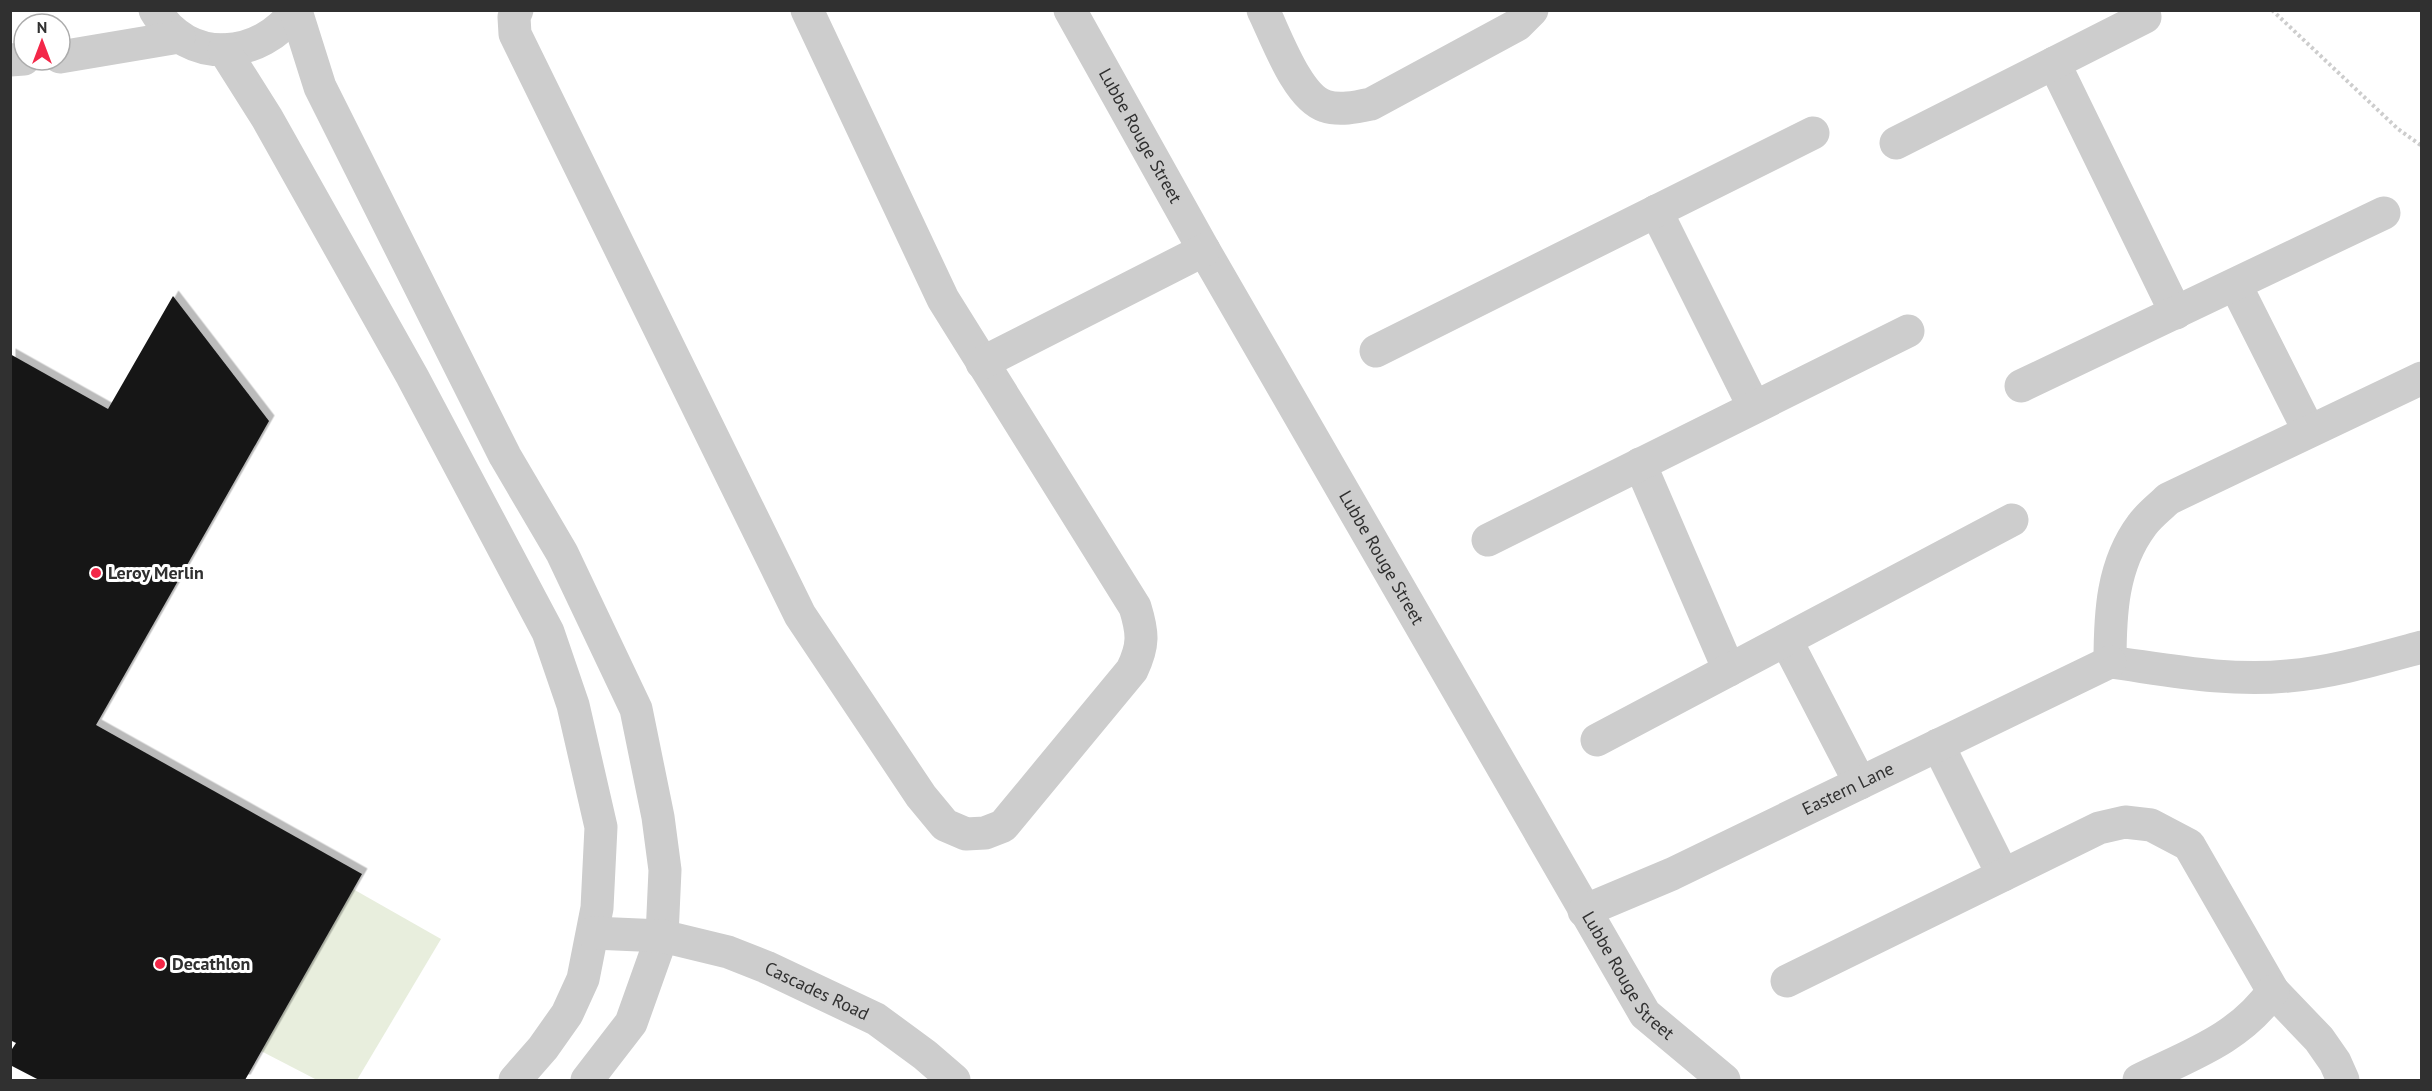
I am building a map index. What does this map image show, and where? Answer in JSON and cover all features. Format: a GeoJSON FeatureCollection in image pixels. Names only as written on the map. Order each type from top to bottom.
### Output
{"type":"FeatureCollection","features":[{"type":"Feature","properties":{"kind":"street"},"geometry":{"type":"LineString","coordinates":[[155,10],[161,21],[179,37],[201,47],[224,50],[248,48],[269,38],[288,23],[296,11]]}},
{"type":"Feature","properties":{"kind":"street"},"geometry":{"type":"LineString","coordinates":[[517,10],[514,17],[515,34],[801,615],[921,796],[945,825],[966,834],[985,833],[1003,826],[1132,670],[1141,650],[1141,628],[1135,607],[943,299],[807,10]]}},
{"type":"Feature","properties":{"kind":"street","name":"Lubbe Rouge Street"},"geometry":{"type":"LineString","coordinates":[[1070,10],[1204,250],[1645,1014],[1724,1080]]}},
{"type":"Feature","properties":{"kind":"street"},"geometry":{"type":"LineString","coordinates":[[1263,10],[1310,99],[1326,107],[1349,108],[1371,104],[1517,25],[1532,10]]}},
{"type":"Feature","properties":{"kind":"street"},"geometry":{"type":"LineString","coordinates":[[296,11],[320,87],[505,456],[562,553],[636,710],[658,817],[665,870],[662,936],[631,1023],[587,1080]]}},
{"type":"Feature","properties":{"kind":"street"},"geometry":{"type":"LineString","coordinates":[[1896,143],[2145,17]]}},
{"type":"Feature","properties":{"kind":"street"},"geometry":{"type":"LineString","coordinates":[[72,55],[179,37]]}},
{"type":"Feature","properties":{"kind":"street"},"geometry":{"type":"LineString","coordinates":[[224,50],[267,118],[412,376],[548,632],[573,705],[601,827],[597,908],[583,979],[567,1014],[543,1048],[515,1080]]}},
{"type":"Feature","properties":{"kind":"street"},"geometry":{"type":"LineString","coordinates":[[2054,63],[2176,313]]}},
{"type":"Feature","properties":{"kind":"street"},"geometry":{"type":"LineString","coordinates":[[1376,351],[1813,133]]}},
{"type":"Feature","properties":{"kind":"street"},"geometry":{"type":"LineString","coordinates":[[1656,211],[1754,407]]}},
{"type":"Feature","properties":{"kind":"street"},"geometry":{"type":"LineString","coordinates":[[2021,386],[2236,286],[2384,213]]}},
{"type":"Feature","properties":{"kind":"street"},"geometry":{"type":"LineString","coordinates":[[982,363],[1204,250]]}},
{"type":"Feature","properties":{"kind":"street"},"geometry":{"type":"LineString","coordinates":[[2236,286],[2310,431]]}},
{"type":"Feature","properties":{"kind":"street"},"geometry":{"type":"LineString","coordinates":[[1488,540],[1908,331]]}},
{"type":"Feature","properties":{"kind":"street"},"geometry":{"type":"LineString","coordinates":[[2421,378],[2169,499],[2142,524],[2122,559],[2110,610],[2110,662],[2219,676],[2287,676],[2353,666],[2421,647]]}},
{"type":"Feature","properties":{"kind":"street"},"geometry":{"type":"LineString","coordinates":[[1640,464],[1729,670]]}},
{"type":"Feature","properties":{"kind":"street"},"geometry":{"type":"LineString","coordinates":[[1597,740],[2012,520]]}},
{"type":"Feature","properties":{"kind":"street"},"geometry":{"type":"LineString","coordinates":[[1786,640],[1860,783]]}},
{"type":"Feature","properties":{"kind":"street","name":"Eastern Lane"},"geometry":{"type":"LineString","coordinates":[[1584,911],[1672,874],[2110,662]]}},
{"type":"Feature","properties":{"kind":"street"},"geometry":{"type":"LineString","coordinates":[[1938,745],[2003,875]]}},
{"type":"Feature","properties":{"kind":"street"},"geometry":{"type":"LineString","coordinates":[[1787,981],[2099,828],[2125,822],[2151,825],[2189,845],[2273,992],[2319,1039],[2335,1062],[2343,1080]]}},
{"type":"Feature","properties":{"kind":"street","name":"Cascades Road"},"geometry":{"type":"LineString","coordinates":[[593,933],[662,936],[728,952],[766,967],[876,1019],[925,1055],[954,1080]]}},
{"type":"Feature","properties":{"kind":"street"},"geometry":{"type":"LineString","coordinates":[[2139,1080],[2228,1037],[2253,1016],[2273,992]]}},
{"type":"Feature","properties":{"kind":"path"},"geometry":{"type":"LineString","coordinates":[[2272,10],[2398,129],[2421,146]]}},
{"type":"Feature","properties":{"kind":"green space"},"geometry":{"type":"Polygon","coordinates":[[[353,889],[441,939],[357,1080],[317,1080],[261,1051],[353,889]]]}},
{"type":"Feature","properties":{"kind":"building"},"geometry":{"type":"Polygon","coordinates":[[[173,296],[269,421],[96,725],[362,874],[245,1080],[39,1080],[10,1065],[10,1052],[16,1043],[10,1040],[10,354],[108,409],[173,296]]]}},
{"type":"Feature","properties":{"kind":"place","name":"Leroy Merlin"},"geometry":{"type":"Point","coordinates":[96,573]}},
{"type":"Feature","properties":{"kind":"place","name":"Decathlon"},"geometry":{"type":"Point","coordinates":[160,964]}}]}
